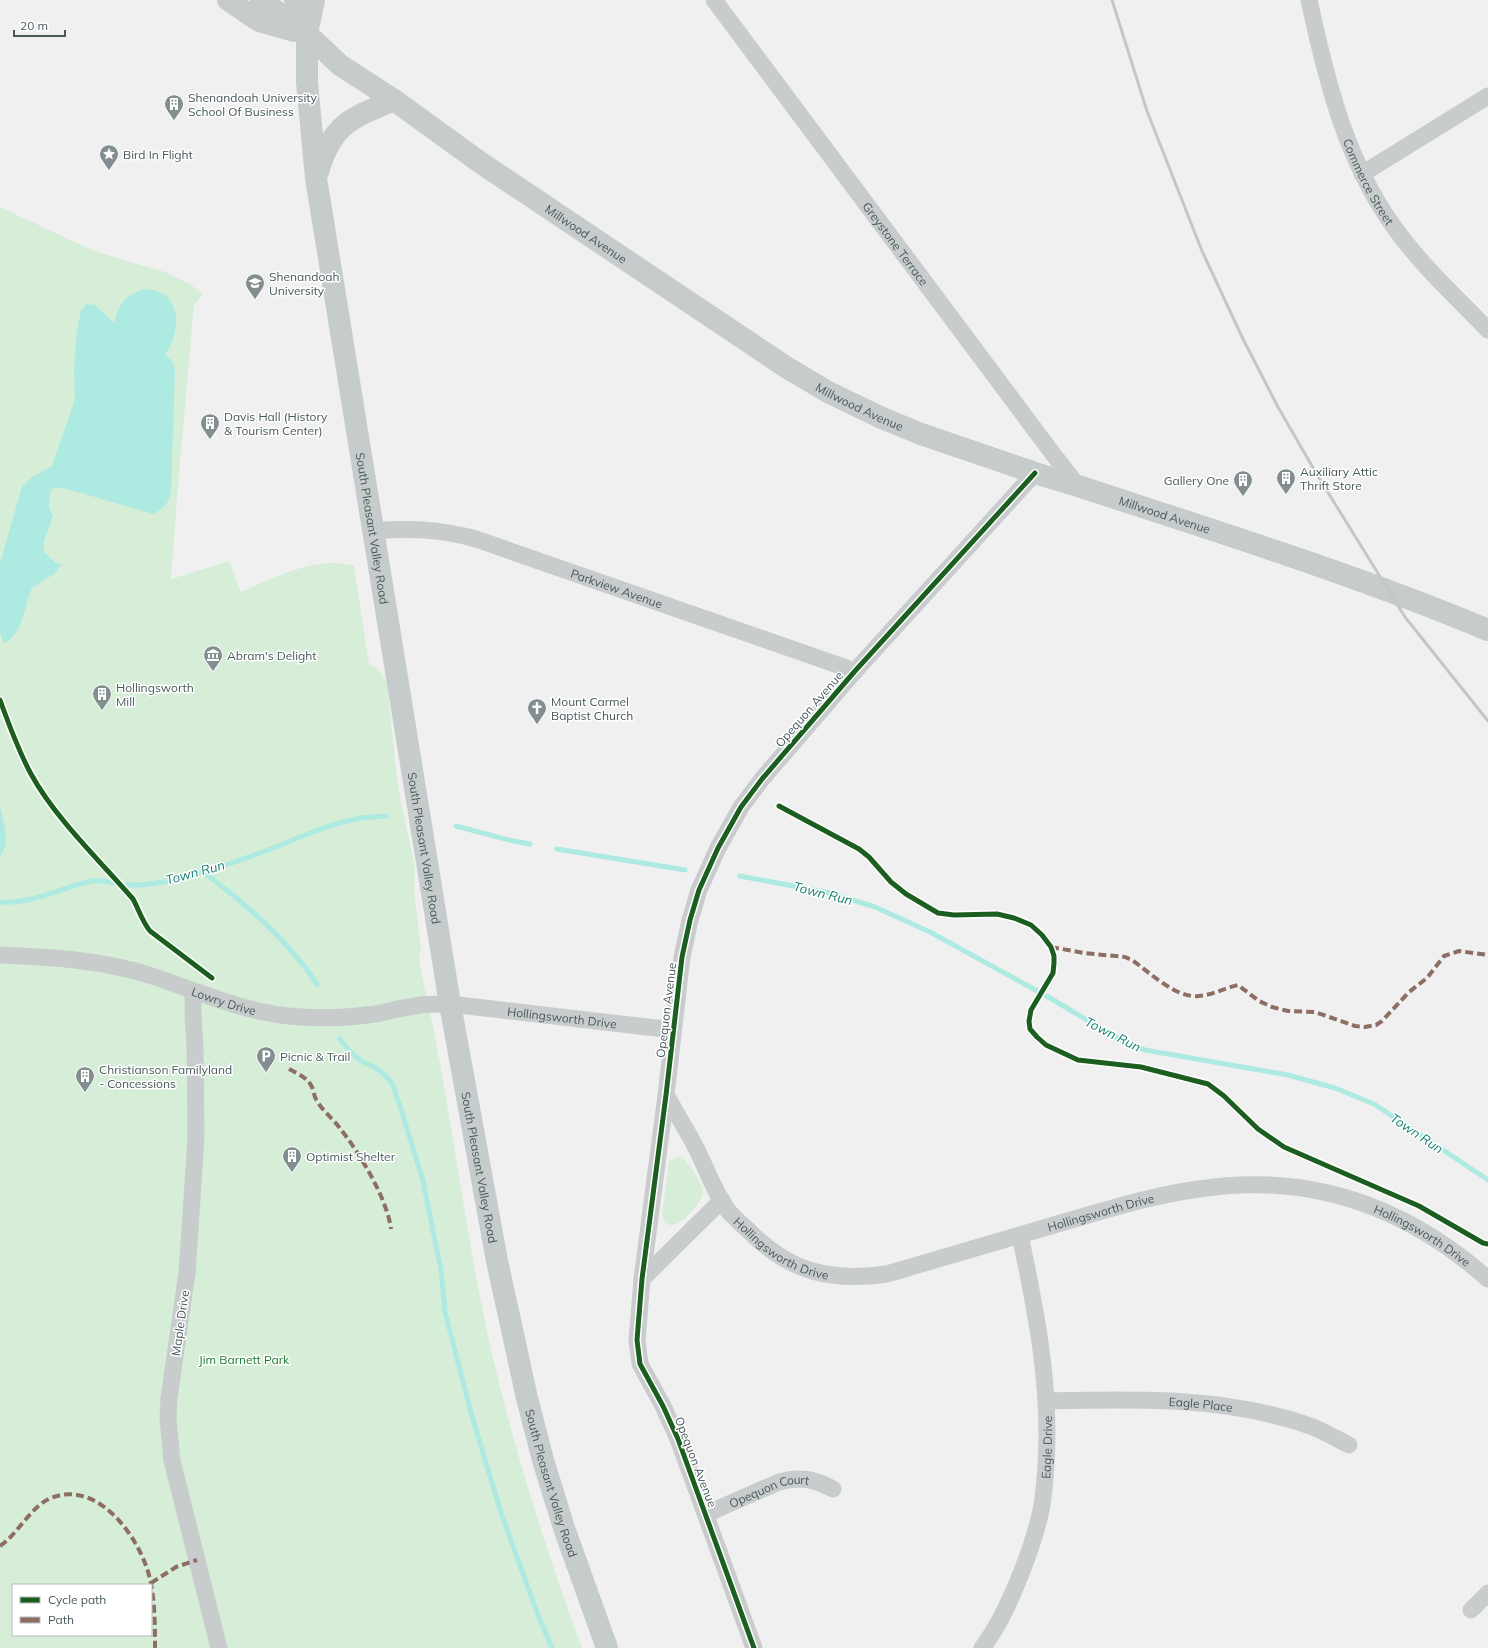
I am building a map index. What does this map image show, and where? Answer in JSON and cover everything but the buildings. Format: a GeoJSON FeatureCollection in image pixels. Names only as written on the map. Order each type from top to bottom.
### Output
{"type":"FeatureCollection","features":[{"type":"Feature","properties":{"kind":"main road","name":"Millwood Avenue"},"geometry":{"type":"LineString","coordinates":[[228,0],[259,21],[307,34]]}},
{"type":"Feature","properties":{"kind":"main road","name":"Millwood Avenue"},"geometry":{"type":"LineString","coordinates":[[261,0],[307,34],[340,65],[394,100],[481,163],[786,367],[828,392],[882,418],[921,434],[1035,474],[1078,486],[1347,575],[1428,604],[1488,630]]}},
{"type":"Feature","properties":{"kind":"main road","name":"South Pleasant Valley Road"},"geometry":{"type":"LineString","coordinates":[[295,0],[307,34]]}},
{"type":"Feature","properties":{"kind":"main road","name":"South Pleasant Valley Road"},"geometry":{"type":"LineString","coordinates":[[314,0],[307,34],[307,91],[316,178],[450,1004],[483,1191],[527,1398],[543,1460],[564,1528],[607,1648]]}},
{"type":"Feature","properties":{"kind":"main road"},"geometry":{"type":"LineString","coordinates":[[316,178],[323,154],[336,133],[349,121],[394,100]]}},
{"type":"Feature","properties":{"kind":"street","name":"Greystone Terrace"},"geometry":{"type":"LineString","coordinates":[[714,0],[1078,486]]}},
{"type":"Feature","properties":{"kind":"street","name":"Commerce Street"},"geometry":{"type":"LineString","coordinates":[[1309,0],[1314,27],[1340,120],[1362,174],[1377,200],[1418,257],[1488,330]]}},
{"type":"Feature","properties":{"kind":"street"},"geometry":{"type":"LineString","coordinates":[[1362,174],[1488,96]]}},
{"type":"Feature","properties":{"kind":"street","name":"Opequon Avenue"},"geometry":{"type":"LineString","coordinates":[[754,1648],[678,1439],[663,1406],[640,1364],[636,1340],[642,1279],[682,957],[690,920],[700,890],[718,848],[741,807],[762,778],[855,671],[1035,474]]}},
{"type":"Feature","properties":{"kind":"street","name":"Parkview Avenue"},"geometry":{"type":"LineString","coordinates":[[374,531],[426,529],[454,533],[476,539],[855,671]]}},
{"type":"Feature","properties":{"kind":"street","name":"Lowry Drive"},"geometry":{"type":"LineString","coordinates":[[0,955],[48,957],[96,962],[152,976],[224,1002],[268,1013],[320,1018],[374,1014],[420,1005],[450,1004]]}},
{"type":"Feature","properties":{"kind":"street","name":"Maple Drive"},"geometry":{"type":"LineString","coordinates":[[193,992],[196,1137],[192,1214],[187,1273],[169,1398],[168,1419],[172,1461],[219,1648]]}},
{"type":"Feature","properties":{"kind":"street","name":"Hollingsworth Drive"},"geometry":{"type":"LineString","coordinates":[[450,1004],[673,1030]]}},
{"type":"Feature","properties":{"kind":"street","name":"Hollingsworth Drive"},"geometry":{"type":"LineString","coordinates":[[666,1095],[696,1146],[722,1200],[730,1213],[760,1242],[781,1258],[804,1269],[821,1274],[867,1277],[887,1274],[1145,1199],[1199,1188],[1237,1185],[1292,1186],[1336,1194],[1367,1204],[1398,1218],[1435,1238],[1467,1261],[1488,1279]]}},
{"type":"Feature","properties":{"kind":"street"},"geometry":{"type":"LineString","coordinates":[[642,1279],[722,1200]]}},
{"type":"Feature","properties":{"kind":"street","name":"Eagle Drive"},"geometry":{"type":"LineString","coordinates":[[982,1648],[998,1624],[1013,1595],[1028,1555],[1040,1514],[1044,1487],[1048,1440],[1044,1368],[1035,1307],[1020,1235]]}},
{"type":"Feature","properties":{"kind":"street","name":"Eagle Place"},"geometry":{"type":"LineString","coordinates":[[1047,1401],[1115,1400],[1194,1402],[1233,1406],[1274,1415],[1314,1428],[1349,1445]]}},
{"type":"Feature","properties":{"kind":"street","name":"Opequon Court"},"geometry":{"type":"LineString","coordinates":[[706,1514],[791,1478],[818,1481],[833,1489]]}},
{"type":"Feature","properties":{"kind":"street"},"geometry":{"type":"LineString","coordinates":[[1471,1610],[1488,1593]]}},
{"type":"Feature","properties":{"kind":"green space","name":"Jim Barnett Park"},"geometry":{"type":"Polygon","coordinates":[[[0,207],[92,250],[165,272],[190,284],[203,295],[194,305],[171,579],[229,561],[241,592],[282,575],[311,566],[325,563],[340,563],[354,566],[369,664],[376,667],[387,682],[398,787],[415,867],[414,890],[421,948],[419,958],[442,1072],[484,1317],[502,1395],[522,1468],[582,1648],[0,1648],[0,207]]]}},
{"type":"Feature","properties":{"kind":"green space"},"geometry":{"type":"Polygon","coordinates":[[[681,1156],[694,1172],[703,1192],[700,1200],[692,1211],[678,1224],[672,1225],[665,1223],[662,1216],[669,1161],[681,1156]]]}},
{"type":"Feature","properties":{"kind":"water"},"geometry":{"type":"Polygon","coordinates":[[[143,289],[156,291],[166,296],[172,303],[175,313],[176,323],[174,334],[171,345],[165,355],[172,361],[175,369],[171,491],[169,499],[163,507],[154,514],[67,489],[53,487],[49,502],[53,516],[44,541],[44,552],[56,563],[62,564],[54,574],[32,588],[20,626],[11,638],[4,644],[0,633],[0,564],[22,487],[31,478],[52,466],[75,399],[74,370],[77,330],[81,310],[87,304],[95,305],[114,323],[121,305],[126,298],[143,289]]]}},
{"type":"Feature","properties":{"kind":"water"},"geometry":{"type":"Polygon","coordinates":[[[0,807],[5,827],[6,839],[0,857],[0,807]]]}},
{"type":"Feature","properties":{"kind":"waterway","name":"Town Run"},"geometry":{"type":"LineString","coordinates":[[0,902],[24,901],[91,881],[132,885],[169,881],[226,865],[346,821],[359,818],[386,816]]}},
{"type":"Feature","properties":{"kind":"waterway","name":"Town Run"},"geometry":{"type":"LineString","coordinates":[[456,826],[530,844]]}},
{"type":"Feature","properties":{"kind":"waterway","name":"Town Run"},"geometry":{"type":"LineString","coordinates":[[557,849],[685,870]]}},
{"type":"Feature","properties":{"kind":"waterway"},"geometry":{"type":"LineString","coordinates":[[203,872],[265,923],[293,952],[317,984]]}},
{"type":"Feature","properties":{"kind":"waterway","name":"Town Run"},"geometry":{"type":"LineString","coordinates":[[740,876],[830,893],[875,907],[930,932],[1050,998],[1126,1043],[1145,1050],[1288,1075],[1335,1088],[1374,1104],[1488,1180]]}},
{"type":"Feature","properties":{"kind":"waterway"},"geometry":{"type":"LineString","coordinates":[[340,1039],[350,1052],[363,1062],[384,1074],[392,1083],[423,1181],[441,1270],[445,1312],[471,1413],[501,1513],[538,1615],[552,1648]]}},
{"type":"Feature","properties":{"kind":"railway"},"geometry":{"type":"LineString","coordinates":[[1112,0],[1147,111],[1202,251],[1243,339],[1278,407],[1316,473],[1405,617],[1488,721]]}},
{"type":"Feature","properties":{"kind":"marked path"},"geometry":{"type":"LineString","coordinates":[[1051,947],[1084,953],[1125,957],[1132,960],[1164,984],[1191,996],[1209,994],[1238,985],[1259,1001],[1272,1007],[1288,1011],[1315,1012],[1355,1026],[1365,1027],[1376,1025],[1382,1021],[1409,992],[1427,978],[1444,956],[1459,951],[1488,955]]}},
{"type":"Feature","properties":{"kind":"marked path"},"geometry":{"type":"LineString","coordinates":[[289,1069],[308,1081],[319,1105],[339,1127],[355,1149],[378,1190],[384,1204],[391,1229]]}},
{"type":"Feature","properties":{"kind":"marked path"},"geometry":{"type":"LineString","coordinates":[[0,1546],[13,1535],[37,1507],[51,1498],[69,1494],[86,1497],[102,1506],[117,1518],[129,1533],[147,1568],[151,1584]]}},
{"type":"Feature","properties":{"kind":"marked path"},"geometry":{"type":"LineString","coordinates":[[151,1583],[176,1567],[197,1560]]}},
{"type":"Feature","properties":{"kind":"marked path"},"geometry":{"type":"LineString","coordinates":[[152,1592],[155,1624],[155,1648]]}},
{"type":"Feature","properties":{"kind":"cycle path"},"geometry":{"type":"LineString","coordinates":[[754,1648],[678,1439],[663,1406],[640,1364],[637,1340],[642,1279],[682,957],[690,920],[699,890],[718,848],[741,807],[762,779],[855,671],[1035,473]]}},
{"type":"Feature","properties":{"kind":"cycle path"},"geometry":{"type":"LineString","coordinates":[[0,700],[26,765],[52,807],[133,899],[150,931],[212,978]]}},
{"type":"Feature","properties":{"kind":"cycle path"},"geometry":{"type":"LineString","coordinates":[[779,806],[859,849],[869,857],[891,882],[906,894],[938,913],[954,915],[997,914],[1014,918],[1031,925],[1042,935],[1051,947],[1054,956],[1053,973],[1031,1010],[1029,1021],[1030,1029],[1046,1045],[1078,1060],[1141,1067],[1208,1084],[1224,1096],[1258,1129],[1284,1147],[1419,1206],[1483,1243],[1488,1244]]}},
{"type":"Feature","properties":{"kind":"place","name":"Shenandoah University School Of Business"},"geometry":{"type":"Point","coordinates":[174,121]}},
{"type":"Feature","properties":{"kind":"place","name":"Bird In Flight"},"geometry":{"type":"Point","coordinates":[109,171]}},
{"type":"Feature","properties":{"kind":"place","name":"Shenandoah University"},"geometry":{"type":"Point","coordinates":[255,300]}},
{"type":"Feature","properties":{"kind":"place","name":"Davis Hall (History & Tourism Center)"},"geometry":{"type":"Point","coordinates":[210,440]}},
{"type":"Feature","properties":{"kind":"place","name":"Auxiliary Attic Thrift Store"},"geometry":{"type":"Point","coordinates":[1286,495]}},
{"type":"Feature","properties":{"kind":"place","name":"Gallery One"},"geometry":{"type":"Point","coordinates":[1243,497]}},
{"type":"Feature","properties":{"kind":"place","name":"Abram's Delight"},"geometry":{"type":"Point","coordinates":[213,672]}},
{"type":"Feature","properties":{"kind":"place","name":"Hollingsworth Mill"},"geometry":{"type":"Point","coordinates":[102,711]}},
{"type":"Feature","properties":{"kind":"place","name":"Mount Carmel Baptist Church"},"geometry":{"type":"Point","coordinates":[537,725]}},
{"type":"Feature","properties":{"kind":"place","name":"Picnic & Trail"},"geometry":{"type":"Point","coordinates":[266,1073]}},
{"type":"Feature","properties":{"kind":"place","name":"Christianson Familyland - Concessions"},"geometry":{"type":"Point","coordinates":[85,1093]}},
{"type":"Feature","properties":{"kind":"place","name":"Optimist Shelter"},"geometry":{"type":"Point","coordinates":[292,1173]}}]}
